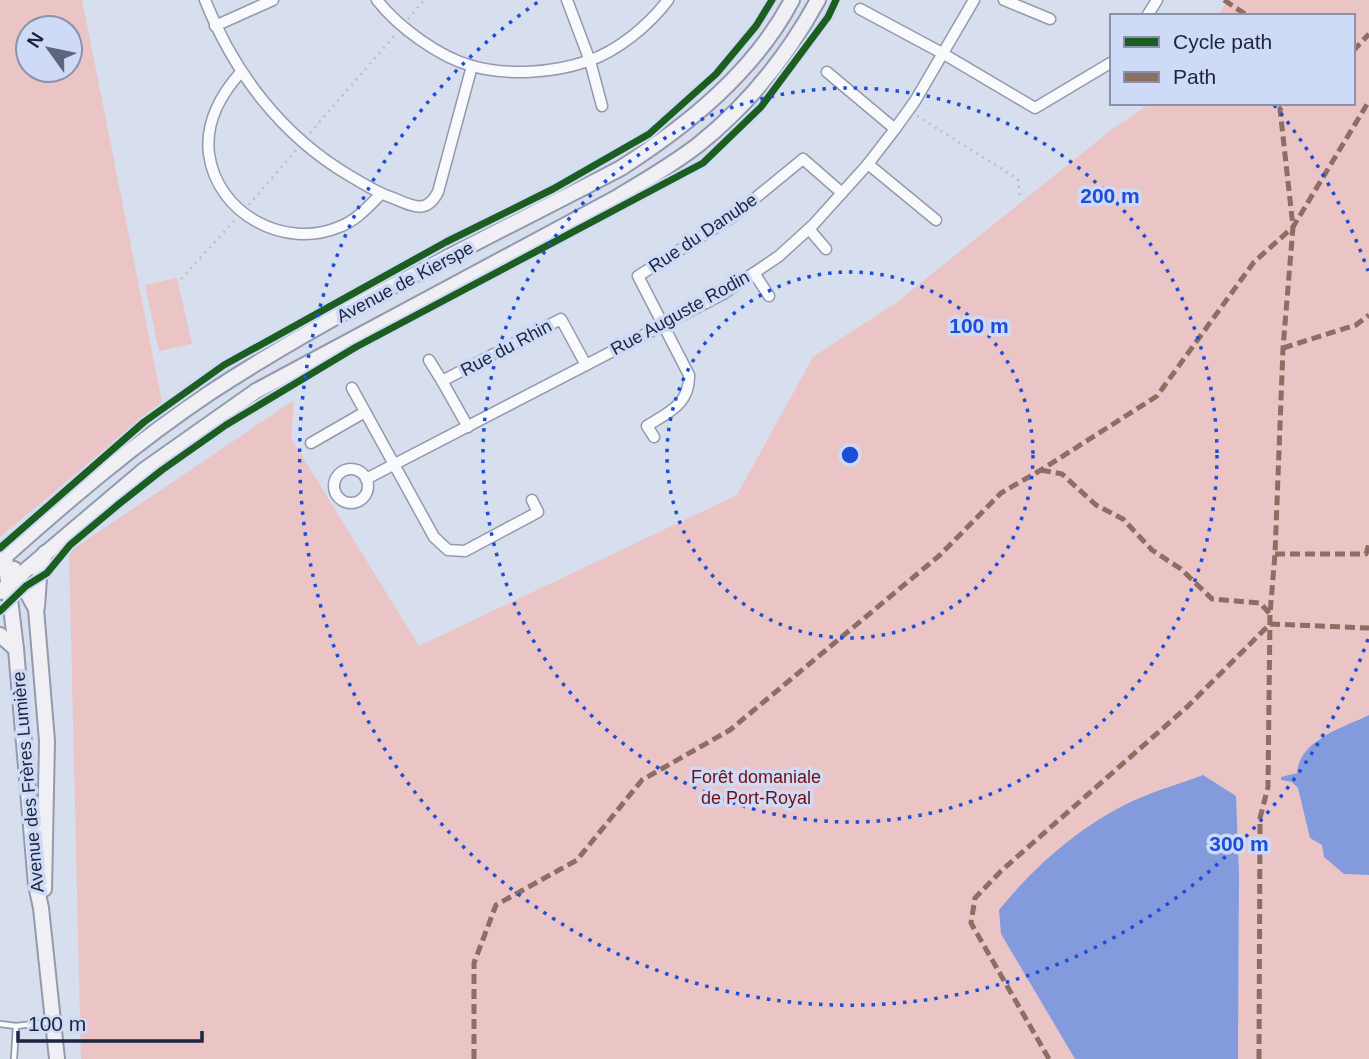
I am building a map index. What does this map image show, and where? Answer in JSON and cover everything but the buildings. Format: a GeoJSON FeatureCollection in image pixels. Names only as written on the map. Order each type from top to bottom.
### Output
{"type":"FeatureCollection","features":[{"type":"Feature","properties":{"kind":"main road","name":"Avenue de Kierspe"},"geometry":{"type":"LineString","coordinates":[[3,559],[86,485],[211,393],[289,345],[621,168],[659,144],[697,115],[733,80],[764,42],[792,0]]}},
{"type":"Feature","properties":{"kind":"main road","name":"Avenue de Kierspe"},"geometry":{"type":"LineString","coordinates":[[9,584],[144,470],[256,391],[616,198],[666,168],[700,143],[739,107],[780,61],[818,0]]}},
{"type":"Feature","properties":{"kind":"main road"},"geometry":{"type":"LineString","coordinates":[[36,609],[45,553]]}},
{"type":"Feature","properties":{"kind":"main road","name":"Avenue des Frères Lumière"},"geometry":{"type":"LineString","coordinates":[[3,559],[9,584],[36,885],[41,908],[57,1059]]}},
{"type":"Feature","properties":{"kind":"main road","name":"Avenue des Frères Lumière"},"geometry":{"type":"LineString","coordinates":[[9,584],[36,609],[47,741],[44,884],[41,908]]}},
{"type":"Feature","properties":{"kind":"main road"},"geometry":{"type":"LineString","coordinates":[[0,635],[16,649]]}},
{"type":"Feature","properties":{"kind":"street"},"geometry":{"type":"LineString","coordinates":[[205,0],[215,26],[241,72],[271,111],[302,143],[329,164],[381,194],[417,207],[433,202],[438,192],[472,66]]}},
{"type":"Feature","properties":{"kind":"street"},"geometry":{"type":"LineString","coordinates":[[215,26],[273,0]]}},
{"type":"Feature","properties":{"kind":"street"},"geometry":{"type":"LineString","coordinates":[[377,0],[402,27],[434,48],[472,66],[510,71],[549,70],[590,61],[625,41],[668,0]]}},
{"type":"Feature","properties":{"kind":"street"},"geometry":{"type":"LineString","coordinates":[[567,0],[590,61],[602,106]]}},
{"type":"Feature","properties":{"kind":"street","name":"Rue Auguste Rodin"},"geometry":{"type":"LineString","coordinates":[[366,479],[723,294],[779,256],[809,229],[842,193],[895,129],[974,0]]}},
{"type":"Feature","properties":{"kind":"street"},"geometry":{"type":"LineString","coordinates":[[1004,0],[1050,19]]}},
{"type":"Feature","properties":{"kind":"street"},"geometry":{"type":"LineString","coordinates":[[860,9],[1035,108],[1110,63]]}},
{"type":"Feature","properties":{"kind":"street"},"geometry":{"type":"LineString","coordinates":[[241,72],[227,87],[216,109],[210,128],[209,154],[215,175],[226,195],[242,213],[264,226],[290,234],[316,234],[340,227],[361,214],[381,194]]}},
{"type":"Feature","properties":{"kind":"street"},"geometry":{"type":"LineString","coordinates":[[827,72],[895,129]]}},
{"type":"Feature","properties":{"kind":"street","name":"Rue du Danube"},"geometry":{"type":"LineString","coordinates":[[664,324],[638,276],[731,218],[803,159],[842,193]]}},
{"type":"Feature","properties":{"kind":"street"},"geometry":{"type":"LineString","coordinates":[[868,164],[936,220]]}},
{"type":"Feature","properties":{"kind":"street"},"geometry":{"type":"LineString","coordinates":[[809,229],[826,250]]}},
{"type":"Feature","properties":{"kind":"street"},"geometry":{"type":"LineString","coordinates":[[754,273],[769,296]]}},
{"type":"Feature","properties":{"kind":"street","name":"Rue du Rhin"},"geometry":{"type":"LineString","coordinates":[[442,381],[561,319],[586,365]]}},
{"type":"Feature","properties":{"kind":"street"},"geometry":{"type":"LineString","coordinates":[[654,437],[647,426],[681,404],[690,387],[689,375],[664,324]]}},
{"type":"Feature","properties":{"kind":"street","name":"Rue du Rhin"},"geometry":{"type":"LineString","coordinates":[[429,360],[468,427]]}},
{"type":"Feature","properties":{"kind":"street"},"geometry":{"type":"LineString","coordinates":[[352,388],[434,537],[448,550],[465,551],[538,512],[532,500]]}},
{"type":"Feature","properties":{"kind":"street"},"geometry":{"type":"LineString","coordinates":[[311,443],[365,412]]}},
{"type":"Feature","properties":{"kind":"lane"},"geometry":{"type":"LineString","coordinates":[[0,1024],[16,1026],[53,1022]]}},
{"type":"Feature","properties":{"kind":"lane"},"geometry":{"type":"LineString","coordinates":[[14,1059],[16,1026]]}},
{"type":"Feature","properties":{"kind":"path"},"geometry":{"type":"LineString","coordinates":[[909,110],[1018,179],[1020,200]]}},
{"type":"Feature","properties":{"kind":"green space"},"geometry":{"type":"Polygon","coordinates":[[[0,0],[82,0],[162,402],[0,537],[0,0]]]}},
{"type":"Feature","properties":{"kind":"green space","name":"Forêt domaniale de Port-Royal"},"geometry":{"type":"Polygon","coordinates":[[[1228,0],[1369,0],[1369,715],[1316,740],[1297,773],[1281,777],[1281,780],[1292,782],[1298,788],[1322,845],[1344,874],[1369,875],[1369,1059],[1238,1059],[1239,873],[1236,796],[1203,776],[1001,934],[1075,1059],[81,1059],[69,552],[294,400],[291,438],[419,646],[737,495],[813,357],[897,302],[1111,130],[1148,105],[1355,105],[1355,14],[1218,14],[1228,0]]]}},
{"type":"Feature","properties":{"kind":"green space"},"geometry":{"type":"Polygon","coordinates":[[[177,278],[192,344],[159,351],[145,285],[177,278]]]}},
{"type":"Feature","properties":{"kind":"water"},"geometry":{"type":"Polygon","coordinates":[[[1369,715],[1369,875],[1344,874],[1324,857],[1322,845],[1310,838],[1298,788],[1292,782],[1281,780],[1281,777],[1297,773],[1300,761],[1314,743],[1369,715]]]}},
{"type":"Feature","properties":{"kind":"water"},"geometry":{"type":"Polygon","coordinates":[[[1203,775],[1236,796],[1239,873],[1238,1059],[1075,1059],[1001,934],[999,910],[1029,876],[1082,831],[1142,797],[1203,775]]]}},
{"type":"Feature","properties":{"kind":"marked path"},"geometry":{"type":"LineString","coordinates":[[1224,0],[1245,14]]}},
{"type":"Feature","properties":{"kind":"marked path"},"geometry":{"type":"LineString","coordinates":[[1355,49],[1369,34]]}},
{"type":"Feature","properties":{"kind":"marked path"},"geometry":{"type":"LineString","coordinates":[[474,1059],[474,963],[496,905],[577,860],[642,780],[730,730],[940,555],[1001,493],[1157,396],[1254,262],[1293,227],[1369,101]]}},
{"type":"Feature","properties":{"kind":"marked path"},"geometry":{"type":"LineString","coordinates":[[1259,1059],[1260,818],[1268,787],[1270,614],[1283,348],[1293,227],[1280,109],[1285,105]]}},
{"type":"Feature","properties":{"kind":"marked path"},"geometry":{"type":"LineString","coordinates":[[1283,348],[1356,325],[1369,315]]}},
{"type":"Feature","properties":{"kind":"marked path"},"geometry":{"type":"LineString","coordinates":[[1041,470],[1062,474],[1096,505],[1123,519],[1152,550],[1181,569],[1212,599],[1260,603],[1270,614]]}},
{"type":"Feature","properties":{"kind":"marked path"},"geometry":{"type":"LineString","coordinates":[[1275,554],[1366,554],[1369,544]]}},
{"type":"Feature","properties":{"kind":"marked path"},"geometry":{"type":"LineString","coordinates":[[1270,624],[1369,628]]}},
{"type":"Feature","properties":{"kind":"marked path"},"geometry":{"type":"LineString","coordinates":[[1049,1059],[971,923],[975,898],[1001,871],[1187,707],[1270,624]]}},
{"type":"Feature","properties":{"kind":"cycle path"},"geometry":{"type":"LineString","coordinates":[[0,548],[144,422],[224,365],[446,242],[553,189],[649,134],[716,74],[756,26],[772,0]]}},
{"type":"Feature","properties":{"kind":"cycle path"},"geometry":{"type":"LineString","coordinates":[[0,611],[26,586],[47,573],[70,545],[119,504],[226,425],[356,347],[703,163],[761,107],[828,17],[836,0]]}}]}
